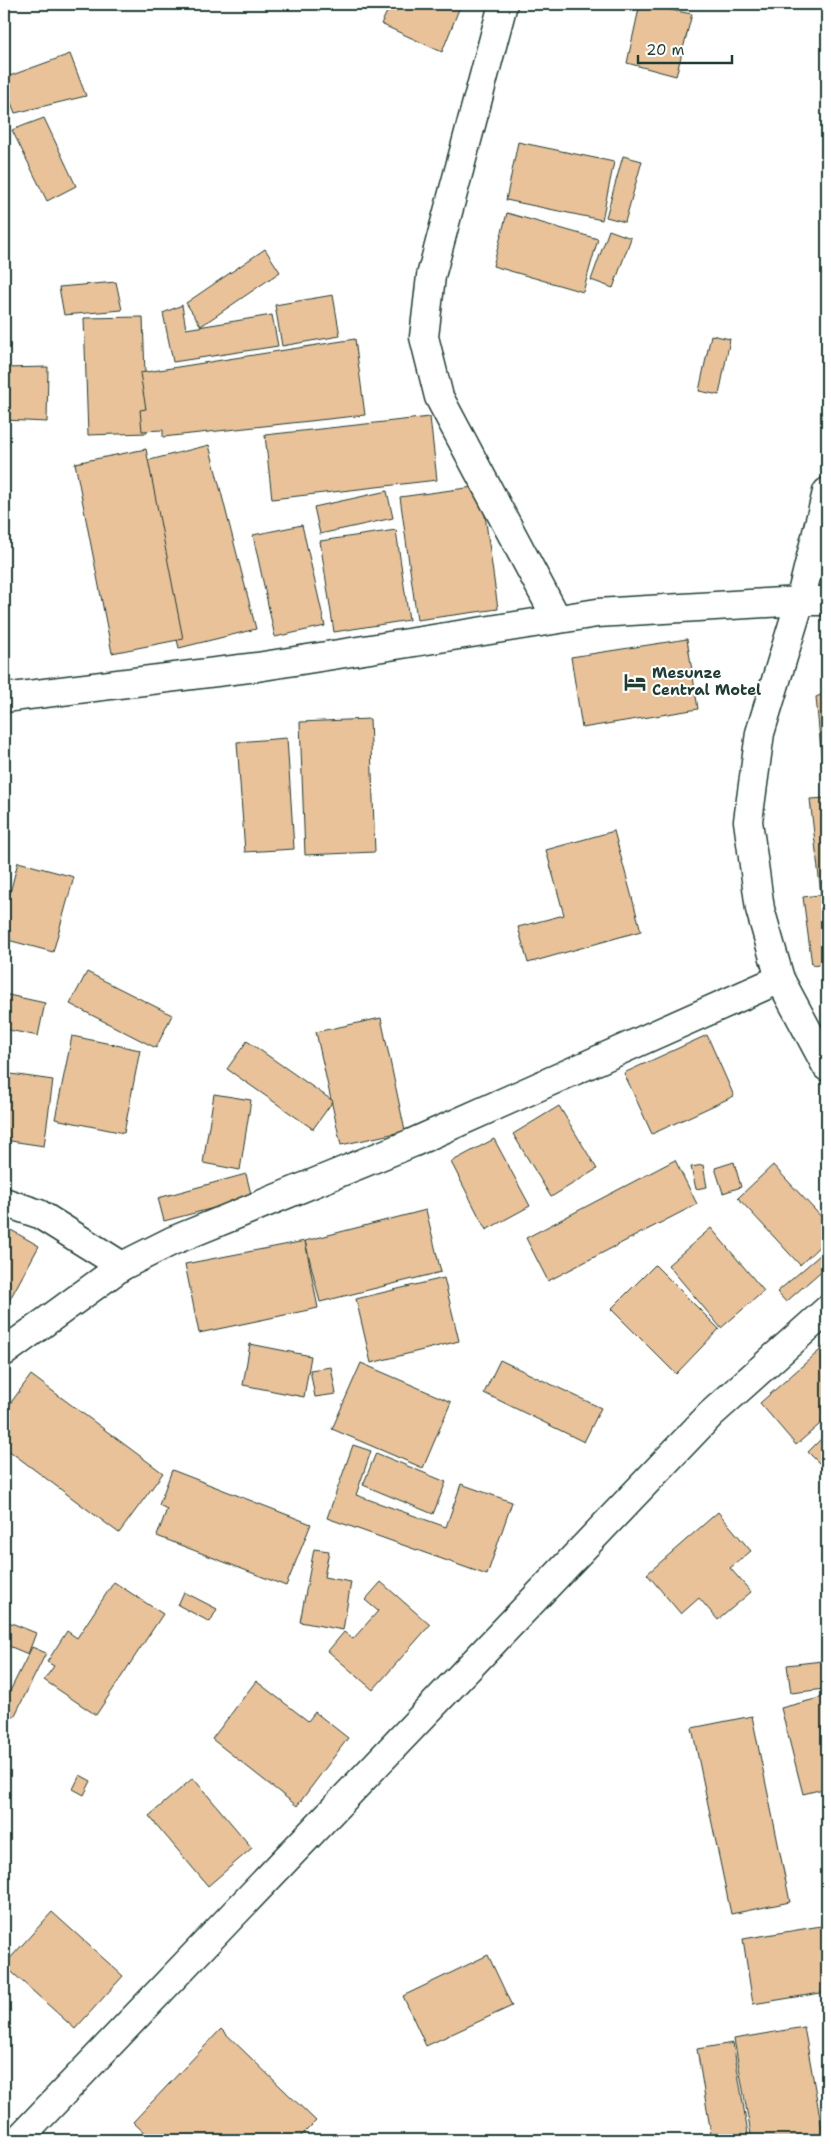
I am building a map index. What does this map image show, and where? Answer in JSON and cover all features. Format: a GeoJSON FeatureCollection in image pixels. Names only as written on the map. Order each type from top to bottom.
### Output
{"type":"FeatureCollection","features":[{"type":"Feature","properties":{"kind":"street"},"geometry":{"type":"LineString","coordinates":[[504,4],[431,276],[424,337],[439,397],[557,619]]}},
{"type":"Feature","properties":{"kind":"street"},"geometry":{"type":"LineString","coordinates":[[827,492],[800,601],[760,732],[748,821],[760,909],[780,979],[827,1068]]}},
{"type":"Feature","properties":{"kind":"street"},"geometry":{"type":"LineString","coordinates":[[4,698],[256,668],[597,613],[827,601]]}},
{"type":"Feature","properties":{"kind":"street"},"geometry":{"type":"LineString","coordinates":[[4,1352],[122,1266],[172,1241],[412,1143],[780,979]]}},
{"type":"Feature","properties":{"kind":"street"},"geometry":{"type":"LineString","coordinates":[[4,1202],[40,1214],[122,1266]]}},
{"type":"Feature","properties":{"kind":"street"},"geometry":{"type":"LineString","coordinates":[[18,2140],[711,1414],[827,1310]]}},
{"type":"Feature","properties":{"kind":"building"},"geometry":{"type":"Polygon","coordinates":[[[391,4],[461,4],[442,52],[381,24],[391,4]]]}},
{"type":"Feature","properties":{"kind":"building"},"geometry":{"type":"Polygon","coordinates":[[[640,4],[692,14],[676,76],[627,63],[640,4]]]}},
{"type":"Feature","properties":{"kind":"building"},"geometry":{"type":"Polygon","coordinates":[[[821,4],[827,4],[827,9],[820,8],[821,4]]]}},
{"type":"Feature","properties":{"kind":"building"},"geometry":{"type":"Polygon","coordinates":[[[70,54],[86,96],[15,113],[4,85],[4,78],[70,54]]]}},
{"type":"Feature","properties":{"kind":"building"},"geometry":{"type":"Polygon","coordinates":[[[44,118],[76,186],[47,201],[12,130],[44,118]]]}},
{"type":"Feature","properties":{"kind":"building"},"geometry":{"type":"Polygon","coordinates":[[[518,142],[614,162],[602,220],[506,200],[518,142]]]}},
{"type":"Feature","properties":{"kind":"building"},"geometry":{"type":"Polygon","coordinates":[[[623,156],[642,161],[625,222],[606,217],[623,156]]]}},
{"type":"Feature","properties":{"kind":"building"},"geometry":{"type":"Polygon","coordinates":[[[507,213],[598,239],[583,292],[493,266],[507,213]]]}},
{"type":"Feature","properties":{"kind":"building"},"geometry":{"type":"Polygon","coordinates":[[[609,230],[631,238],[613,288],[591,280],[609,230]]]}},
{"type":"Feature","properties":{"kind":"building"},"geometry":{"type":"Polygon","coordinates":[[[265,249],[280,272],[201,326],[186,303],[265,249]]]}},
{"type":"Feature","properties":{"kind":"building"},"geometry":{"type":"Polygon","coordinates":[[[116,282],[122,310],[64,315],[59,287],[116,282]]]}},
{"type":"Feature","properties":{"kind":"building"},"geometry":{"type":"Polygon","coordinates":[[[333,295],[340,336],[282,346],[275,305],[333,295]]]}},
{"type":"Feature","properties":{"kind":"building"},"geometry":{"type":"Polygon","coordinates":[[[182,305],[186,329],[272,315],[278,346],[173,362],[163,313],[182,305]]]}},
{"type":"Feature","properties":{"kind":"building"},"geometry":{"type":"Polygon","coordinates":[[[143,317],[147,433],[88,435],[84,318],[143,317]]]}},
{"type":"Feature","properties":{"kind":"building"},"geometry":{"type":"Polygon","coordinates":[[[711,335],[730,339],[719,395],[699,391],[711,335]]]}},
{"type":"Feature","properties":{"kind":"building"},"geometry":{"type":"Polygon","coordinates":[[[355,339],[365,415],[163,437],[163,430],[142,431],[140,410],[146,409],[140,373],[355,339]]]}},
{"type":"Feature","properties":{"kind":"building"},"geometry":{"type":"Polygon","coordinates":[[[48,367],[47,422],[4,420],[4,368],[48,367]]]}},
{"type":"Feature","properties":{"kind":"building"},"geometry":{"type":"Polygon","coordinates":[[[430,417],[437,480],[272,499],[265,435],[430,417]]]}},
{"type":"Feature","properties":{"kind":"building"},"geometry":{"type":"Polygon","coordinates":[[[209,445],[256,629],[179,648],[134,464],[209,445]]]}},
{"type":"Feature","properties":{"kind":"building"},"geometry":{"type":"Polygon","coordinates":[[[146,449],[183,639],[112,653],[75,463],[146,449]]]}},
{"type":"Feature","properties":{"kind":"building"},"geometry":{"type":"Polygon","coordinates":[[[481,486],[498,609],[417,620],[400,497],[481,486]]]}},
{"type":"Feature","properties":{"kind":"building"},"geometry":{"type":"Polygon","coordinates":[[[387,491],[393,518],[320,534],[314,507],[387,491]]]}},
{"type":"Feature","properties":{"kind":"building"},"geometry":{"type":"Polygon","coordinates":[[[302,525],[325,626],[275,637],[253,535],[302,525]]]}},
{"type":"Feature","properties":{"kind":"building"},"geometry":{"type":"Polygon","coordinates":[[[396,530],[409,620],[334,632],[320,541],[396,530]]]}},
{"type":"Feature","properties":{"kind":"building"},"geometry":{"type":"Polygon","coordinates":[[[687,639],[698,709],[582,728],[571,657],[687,639]]]}},
{"type":"Feature","properties":{"kind":"building"},"geometry":{"type":"Polygon","coordinates":[[[822,682],[827,682],[827,783],[824,783],[816,697],[823,694],[822,682]]]}},
{"type":"Feature","properties":{"kind":"building"},"geometry":{"type":"Polygon","coordinates":[[[370,719],[375,852],[305,855],[300,722],[370,719]]]}},
{"type":"Feature","properties":{"kind":"building"},"geometry":{"type":"Polygon","coordinates":[[[287,738],[294,849],[245,852],[237,742],[287,738]]]}},
{"type":"Feature","properties":{"kind":"building"},"geometry":{"type":"Polygon","coordinates":[[[827,798],[827,894],[821,895],[810,799],[827,798]]]}},
{"type":"Feature","properties":{"kind":"building"},"geometry":{"type":"Polygon","coordinates":[[[614,831],[641,931],[528,963],[518,927],[564,915],[546,850],[614,831]]]}},
{"type":"Feature","properties":{"kind":"building"},"geometry":{"type":"Polygon","coordinates":[[[18,862],[74,877],[53,952],[4,939],[4,916],[18,862]]]}},
{"type":"Feature","properties":{"kind":"building"},"geometry":{"type":"Polygon","coordinates":[[[827,894],[827,963],[812,965],[803,897],[827,894]]]}},
{"type":"Feature","properties":{"kind":"building"},"geometry":{"type":"Polygon","coordinates":[[[87,972],[172,1015],[156,1048],[70,1004],[87,972]]]}},
{"type":"Feature","properties":{"kind":"building"},"geometry":{"type":"Polygon","coordinates":[[[4,994],[45,1003],[38,1036],[4,1029],[4,994]]]}},
{"type":"Feature","properties":{"kind":"building"},"geometry":{"type":"Polygon","coordinates":[[[381,1018],[405,1131],[341,1145],[316,1032],[381,1018]]]}},
{"type":"Feature","properties":{"kind":"building"},"geometry":{"type":"Polygon","coordinates":[[[707,1035],[734,1096],[652,1134],[624,1073],[707,1035]]]}},
{"type":"Feature","properties":{"kind":"building"},"geometry":{"type":"Polygon","coordinates":[[[72,1036],[140,1050],[124,1133],[55,1119],[72,1036]]]}},
{"type":"Feature","properties":{"kind":"building"},"geometry":{"type":"Polygon","coordinates":[[[247,1041],[333,1101],[313,1129],[227,1069],[247,1041]]]}},
{"type":"Feature","properties":{"kind":"building"},"geometry":{"type":"Polygon","coordinates":[[[4,1073],[53,1080],[44,1146],[4,1140],[4,1073]]]}},
{"type":"Feature","properties":{"kind":"building"},"geometry":{"type":"Polygon","coordinates":[[[214,1094],[251,1100],[240,1170],[203,1163],[214,1094]]]}},
{"type":"Feature","properties":{"kind":"building"},"geometry":{"type":"Polygon","coordinates":[[[559,1106],[597,1169],[551,1197],[513,1134],[559,1106]]]}},
{"type":"Feature","properties":{"kind":"building"},"geometry":{"type":"Polygon","coordinates":[[[494,1139],[530,1206],[486,1230],[451,1162],[494,1139]]]}},
{"type":"Feature","properties":{"kind":"building"},"geometry":{"type":"Polygon","coordinates":[[[675,1160],[697,1204],[548,1281],[526,1238],[675,1160]]]}},
{"type":"Feature","properties":{"kind":"building"},"geometry":{"type":"Polygon","coordinates":[[[734,1162],[741,1187],[723,1193],[715,1168],[734,1162]]]}},
{"type":"Feature","properties":{"kind":"building"},"geometry":{"type":"Polygon","coordinates":[[[703,1165],[707,1187],[696,1189],[691,1167],[703,1165]]]}},
{"type":"Feature","properties":{"kind":"building"},"geometry":{"type":"Polygon","coordinates":[[[773,1165],[827,1223],[827,1239],[800,1265],[738,1198],[773,1165]]]}},
{"type":"Feature","properties":{"kind":"building"},"geometry":{"type":"Polygon","coordinates":[[[246,1174],[252,1198],[164,1221],[158,1198],[246,1174]]]}},
{"type":"Feature","properties":{"kind":"building"},"geometry":{"type":"Polygon","coordinates":[[[426,1210],[441,1272],[320,1302],[305,1241],[426,1210]]]}},
{"type":"Feature","properties":{"kind":"building"},"geometry":{"type":"Polygon","coordinates":[[[4,1226],[39,1246],[4,1310],[4,1226]]]}},
{"type":"Feature","properties":{"kind":"building"},"geometry":{"type":"Polygon","coordinates":[[[711,1228],[764,1291],[721,1328],[668,1265],[711,1228]]]}},
{"type":"Feature","properties":{"kind":"building"},"geometry":{"type":"Polygon","coordinates":[[[305,1241],[318,1308],[199,1333],[185,1264],[305,1241]]]}},
{"type":"Feature","properties":{"kind":"building"},"geometry":{"type":"Polygon","coordinates":[[[827,1249],[827,1266],[786,1302],[777,1292],[827,1249]]]}},
{"type":"Feature","properties":{"kind":"building"},"geometry":{"type":"Polygon","coordinates":[[[655,1265],[719,1329],[676,1374],[611,1309],[655,1265]]]}},
{"type":"Feature","properties":{"kind":"building"},"geometry":{"type":"Polygon","coordinates":[[[444,1278],[459,1341],[371,1363],[356,1299],[444,1278]]]}},
{"type":"Feature","properties":{"kind":"building"},"geometry":{"type":"Polygon","coordinates":[[[250,1344],[311,1356],[304,1397],[243,1385],[250,1344]]]}},
{"type":"Feature","properties":{"kind":"building"},"geometry":{"type":"Polygon","coordinates":[[[827,1344],[827,1418],[796,1445],[760,1403],[827,1344]]]}},
{"type":"Feature","properties":{"kind":"building"},"geometry":{"type":"Polygon","coordinates":[[[500,1360],[601,1408],[584,1442],[484,1393],[500,1360]]]}},
{"type":"Feature","properties":{"kind":"building"},"geometry":{"type":"Polygon","coordinates":[[[361,1363],[451,1402],[423,1468],[332,1429],[361,1363]]]}},
{"type":"Feature","properties":{"kind":"building"},"geometry":{"type":"Polygon","coordinates":[[[331,1367],[336,1394],[315,1397],[310,1370],[331,1367]]]}},
{"type":"Feature","properties":{"kind":"building"},"geometry":{"type":"Polygon","coordinates":[[[31,1375],[163,1473],[119,1533],[4,1447],[4,1412],[31,1375]]]}},
{"type":"Feature","properties":{"kind":"building"},"geometry":{"type":"Polygon","coordinates":[[[827,1433],[827,1459],[821,1465],[808,1452],[827,1433]]]}},
{"type":"Feature","properties":{"kind":"building"},"geometry":{"type":"Polygon","coordinates":[[[353,1445],[371,1451],[356,1495],[446,1527],[461,1484],[512,1502],[487,1575],[327,1518],[353,1445]]]}},
{"type":"Feature","properties":{"kind":"building"},"geometry":{"type":"Polygon","coordinates":[[[376,1453],[446,1482],[433,1514],[363,1485],[376,1453]]]}},
{"type":"Feature","properties":{"kind":"building"},"geometry":{"type":"Polygon","coordinates":[[[172,1470],[311,1524],[286,1586],[157,1536],[167,1509],[159,1505],[172,1470]]]}},
{"type":"Feature","properties":{"kind":"building"},"geometry":{"type":"Polygon","coordinates":[[[718,1512],[751,1551],[730,1568],[751,1592],[718,1620],[699,1598],[681,1614],[647,1574],[718,1512]]]}},
{"type":"Feature","properties":{"kind":"building"},"geometry":{"type":"Polygon","coordinates":[[[314,1549],[329,1551],[324,1577],[351,1582],[343,1630],[300,1622],[314,1549]]]}},
{"type":"Feature","properties":{"kind":"building"},"geometry":{"type":"Polygon","coordinates":[[[114,1582],[163,1614],[96,1715],[44,1680],[54,1666],[47,1662],[67,1631],[77,1638],[114,1582]]]}},
{"type":"Feature","properties":{"kind":"building"},"geometry":{"type":"Polygon","coordinates":[[[381,1582],[430,1625],[373,1690],[328,1651],[344,1632],[353,1639],[378,1611],[365,1600],[381,1582]]]}},
{"type":"Feature","properties":{"kind":"building"},"geometry":{"type":"Polygon","coordinates":[[[184,1592],[217,1609],[210,1622],[178,1605],[184,1592]]]}},
{"type":"Feature","properties":{"kind":"building"},"geometry":{"type":"Polygon","coordinates":[[[4,1620],[36,1633],[28,1654],[4,1644],[4,1620]]]}},
{"type":"Feature","properties":{"kind":"building"},"geometry":{"type":"Polygon","coordinates":[[[32,1647],[46,1653],[14,1717],[4,1712],[4,1703],[32,1647]]]}},
{"type":"Feature","properties":{"kind":"building"},"geometry":{"type":"Polygon","coordinates":[[[822,1661],[825,1689],[791,1693],[787,1665],[822,1661]]]}},
{"type":"Feature","properties":{"kind":"building"},"geometry":{"type":"Polygon","coordinates":[[[256,1681],[308,1721],[315,1712],[348,1738],[297,1806],[212,1739],[256,1681]]]}},
{"type":"Feature","properties":{"kind":"building"},"geometry":{"type":"Polygon","coordinates":[[[827,1696],[827,1788],[803,1794],[781,1708],[827,1696]]]}},
{"type":"Feature","properties":{"kind":"building"},"geometry":{"type":"Polygon","coordinates":[[[752,1716],[790,1902],[731,1914],[692,1728],[752,1716]]]}},
{"type":"Feature","properties":{"kind":"building"},"geometry":{"type":"Polygon","coordinates":[[[4,1768],[9,1773],[4,1780],[4,1768]]]}},
{"type":"Feature","properties":{"kind":"building"},"geometry":{"type":"Polygon","coordinates":[[[80,1775],[91,1781],[84,1795],[73,1789],[80,1775]]]}},
{"type":"Feature","properties":{"kind":"building"},"geometry":{"type":"Polygon","coordinates":[[[193,1778],[252,1848],[208,1886],[149,1816],[193,1778]]]}},
{"type":"Feature","properties":{"kind":"building"},"geometry":{"type":"Polygon","coordinates":[[[52,1912],[123,1976],[75,2029],[4,1965],[52,1912]]]}},
{"type":"Feature","properties":{"kind":"building"},"geometry":{"type":"Polygon","coordinates":[[[827,1925],[827,1992],[753,2004],[743,1939],[827,1925]]]}},
{"type":"Feature","properties":{"kind":"building"},"geometry":{"type":"Polygon","coordinates":[[[488,1955],[512,2006],[426,2046],[403,1996],[488,1955]]]}},
{"type":"Feature","properties":{"kind":"building"},"geometry":{"type":"Polygon","coordinates":[[[804,2027],[824,2140],[752,2140],[734,2039],[804,2027]]]}},
{"type":"Feature","properties":{"kind":"building"},"geometry":{"type":"Polygon","coordinates":[[[221,2029],[316,2121],[297,2140],[152,2140],[133,2122],[221,2029]]]}},
{"type":"Feature","properties":{"kind":"building"},"geometry":{"type":"Polygon","coordinates":[[[733,2043],[749,2140],[712,2140],[697,2049],[733,2043]]]}},
{"type":"Feature","properties":{"kind":"place","name":"Mesunze Central Motel"},"geometry":{"type":"Point","coordinates":[635,682]}}]}
